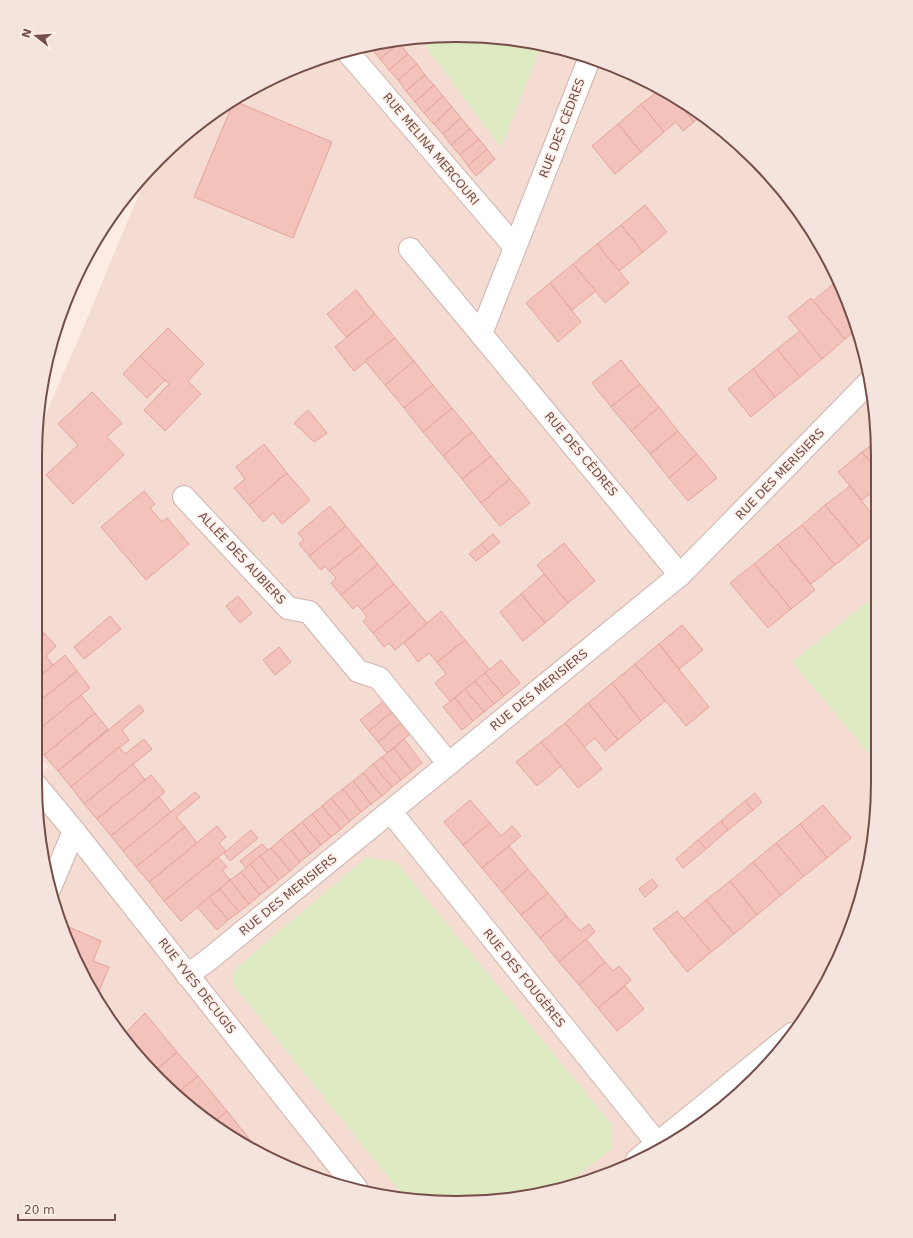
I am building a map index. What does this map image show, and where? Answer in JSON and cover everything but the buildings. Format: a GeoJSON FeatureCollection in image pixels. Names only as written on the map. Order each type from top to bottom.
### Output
{"type":"FeatureCollection","features":[{"type":"Feature","properties":{"kind":"street","name":"RUE MELINA MERCOURI"},"geometry":{"type":"LineString","coordinates":[[351,56],[515,247]]}},
{"type":"Feature","properties":{"kind":"street","name":"RUE DES CÈDRES"},"geometry":{"type":"LineString","coordinates":[[481,334],[588,63]]}},
{"type":"Feature","properties":{"kind":"street","name":"RUE DES CÈDRES"},"geometry":{"type":"LineString","coordinates":[[410,249],[680,575]]}},
{"type":"Feature","properties":{"kind":"street","name":"RUE DES MERISIERS"},"geometry":{"type":"LineString","coordinates":[[187,974],[207,961],[391,812],[493,726],[680,575],[865,386]]}},
{"type":"Feature","properties":{"kind":"street","name":"ALLÉE DES AUBIERS"},"geometry":{"type":"LineString","coordinates":[[184,497],[288,608],[309,612],[358,671],[380,678],[449,764]]}},
{"type":"Feature","properties":{"kind":"street","name":"RUE YVES DECUGIS"},"geometry":{"type":"LineString","coordinates":[[42,793],[352,1183]]}},
{"type":"Feature","properties":{"kind":"street","name":"RUE DES FOUGÈRES"},"geometry":{"type":"LineString","coordinates":[[391,812],[657,1143]]}},
{"type":"Feature","properties":{"kind":"street"},"geometry":{"type":"LineString","coordinates":[[54,879],[74,831]]}},
{"type":"Feature","properties":{"kind":"street"},"geometry":{"type":"LineString","coordinates":[[654,1145],[772,1050]]}},
{"type":"Feature","properties":{"kind":"shaded area"},"geometry":{"type":"Polygon","coordinates":[[[456,42],[511,46],[564,56],[590,64],[640,85],[687,112],[730,145],[750,163],[768,183],[801,226],[828,273],[849,323],[863,376],[870,429],[871,456],[870,809],[863,862],[857,889],[849,915],[828,965],[801,1012],[785,1034],[750,1075],[730,1093],[687,1126],[664,1140],[640,1153],[590,1174],[564,1182],[511,1192],[484,1195],[429,1195],[376,1188],[349,1182],[323,1174],[273,1153],[226,1126],[204,1110],[163,1075],[145,1055],[112,1012],[85,965],[74,940],[56,889],[50,862],[43,809],[42,773],[48,767],[42,760],[43,429],[44,417],[142,187],[163,163],[204,128],[249,98],[298,74],[349,56],[402,46],[456,42]]]}},
{"type":"Feature","properties":{"kind":"green space"},"geometry":{"type":"Polygon","coordinates":[[[456,42],[484,43],[539,50],[501,148],[424,44],[456,42]]]}},
{"type":"Feature","properties":{"kind":"green space"},"geometry":{"type":"Polygon","coordinates":[[[871,599],[871,756],[792,662],[871,599]]]}},
{"type":"Feature","properties":{"kind":"green space"},"geometry":{"type":"Polygon","coordinates":[[[367,857],[396,862],[612,1125],[612,1149],[571,1180],[537,1188],[484,1195],[456,1196],[400,1192],[234,986],[233,976],[237,967],[367,857]]]}}]}
